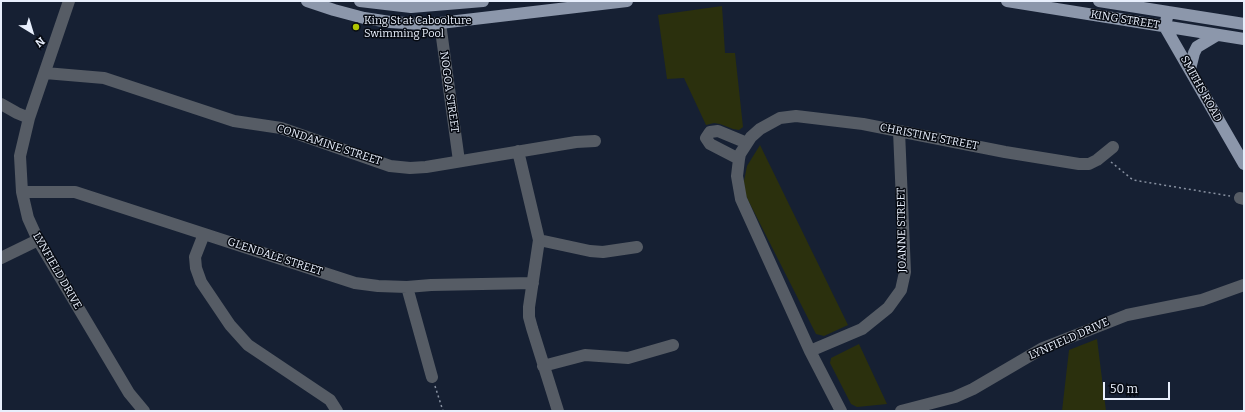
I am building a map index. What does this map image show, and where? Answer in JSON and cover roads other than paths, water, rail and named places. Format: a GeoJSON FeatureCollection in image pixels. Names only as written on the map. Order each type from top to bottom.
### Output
{"type":"FeatureCollection","features":[{"type":"Feature","properties":{"kind":"main road"},"geometry":{"type":"LineString","coordinates":[[307,1],[364,18],[406,24],[440,23],[536,7],[627,1]]}},
{"type":"Feature","properties":{"kind":"main road"},"geometry":{"type":"LineString","coordinates":[[360,1],[419,7],[483,1]]}},
{"type":"Feature","properties":{"kind":"main road","name":"KING STREET"},"geometry":{"type":"LineString","coordinates":[[1007,1],[1244,39]]}},
{"type":"Feature","properties":{"kind":"main road","name":"KING STREET"},"geometry":{"type":"LineString","coordinates":[[1099,1],[1244,24]]}},
{"type":"Feature","properties":{"kind":"main road"},"geometry":{"type":"LineString","coordinates":[[1165,27],[1168,12]]}},
{"type":"Feature","properties":{"kind":"main road","name":"SMITHS ROAD"},"geometry":{"type":"LineString","coordinates":[[1165,27],[1244,164]]}},
{"type":"Feature","properties":{"kind":"main road"},"geometry":{"type":"LineString","coordinates":[[1190,69],[1194,53],[1198,47],[1217,35]]}},
{"type":"Feature","properties":{"kind":"street","name":"LYNFIELD DRIVE"},"geometry":{"type":"LineString","coordinates":[[68,1],[29,118],[20,156],[22,192],[28,218],[38,240],[129,393],[144,411]]}},
{"type":"Feature","properties":{"kind":"street","name":"NOGOA STREET"},"geometry":{"type":"LineString","coordinates":[[440,23],[459,161]]}},
{"type":"Feature","properties":{"kind":"street","name":"CONDAMINE STREET"},"geometry":{"type":"LineString","coordinates":[[45,73],[104,78],[234,121],[281,128],[390,166],[410,168],[426,167],[576,142],[595,141]]}},
{"type":"Feature","properties":{"kind":"street"},"geometry":{"type":"LineString","coordinates":[[1,104],[29,118]]}},
{"type":"Feature","properties":{"kind":"street","name":"CHRISTINE STREET"},"geometry":{"type":"LineString","coordinates":[[841,411],[810,351],[741,199],[737,176],[740,154],[751,137],[760,129],[780,118],[796,116],[863,124],[1005,152],[1078,164],[1089,164],[1098,160],[1109,151]]}},
{"type":"Feature","properties":{"kind":"street"},"geometry":{"type":"LineString","coordinates":[[740,159],[710,144],[706,138],[710,132],[718,131],[747,143]]}},
{"type":"Feature","properties":{"kind":"street","name":"JOANNE STREET"},"geometry":{"type":"LineString","coordinates":[[810,351],[862,329],[888,308],[901,290],[905,272],[899,131]]}},
{"type":"Feature","properties":{"kind":"street"},"geometry":{"type":"LineString","coordinates":[[518,152],[539,240],[529,306],[530,317],[543,366],[558,411]]}},
{"type":"Feature","properties":{"kind":"street","name":"GLENDALE STREET"},"geometry":{"type":"LineString","coordinates":[[22,192],[76,192],[355,283],[378,286],[407,287],[431,285],[533,283]]}},
{"type":"Feature","properties":{"kind":"street"},"geometry":{"type":"LineString","coordinates":[[204,234],[196,257],[196,268],[201,282],[230,325],[248,345],[330,400],[337,411]]}},
{"type":"Feature","properties":{"kind":"street"},"geometry":{"type":"LineString","coordinates":[[1,258],[38,240]]}},
{"type":"Feature","properties":{"kind":"street"},"geometry":{"type":"LineString","coordinates":[[539,240],[596,251],[637,247]]}},
{"type":"Feature","properties":{"kind":"street","name":"LYNFIELD DRIVE"},"geometry":{"type":"LineString","coordinates":[[901,411],[937,407],[973,389],[1043,348],[1127,315],[1202,300],[1244,285]]}},
{"type":"Feature","properties":{"kind":"street"},"geometry":{"type":"LineString","coordinates":[[407,287],[432,377]]}},
{"type":"Feature","properties":{"kind":"street"},"geometry":{"type":"LineString","coordinates":[[543,366],[585,355],[628,358],[673,345]]}},
{"type":"Feature","properties":{"kind":"place","name":"King St at Caboolture Swimming Pool"},"geometry":{"type":"Point","coordinates":[356,27]}}]}
